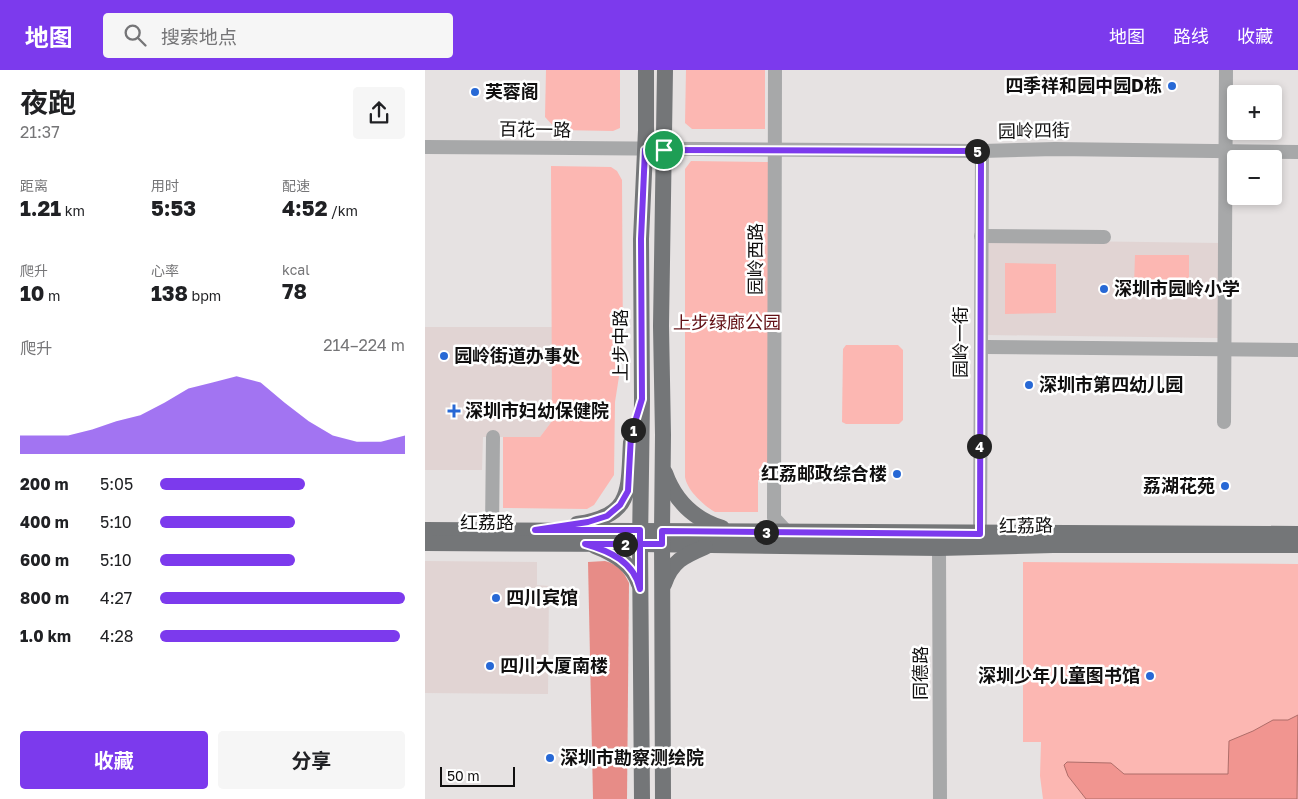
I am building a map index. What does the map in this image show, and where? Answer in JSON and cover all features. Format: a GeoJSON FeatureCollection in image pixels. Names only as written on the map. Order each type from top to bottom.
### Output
{"type":"FeatureCollection","features":[{"type":"Feature","properties":{"kind":"main road","name":"上步中路"},"geometry":{"type":"LineString","coordinates":[[642,799],[640,589],[641,239],[647,70]]}},
{"type":"Feature","properties":{"kind":"main road"},"geometry":{"type":"LineString","coordinates":[[663,799],[661,326],[665,70]]}},
{"type":"Feature","properties":{"kind":"main road"},"geometry":{"type":"LineString","coordinates":[[535,530],[588,522],[607,516],[620,505],[628,491],[631,435],[642,399]]}},
{"type":"Feature","properties":{"kind":"main road"},"geometry":{"type":"LineString","coordinates":[[663,461],[672,489],[688,511],[707,523],[738,532]]}},
{"type":"Feature","properties":{"kind":"main road","name":"红荔路"},"geometry":{"type":"LineString","coordinates":[[425,530],[535,530],[727,544],[807,547],[939,548],[1053,545],[1298,545]]}},
{"type":"Feature","properties":{"kind":"main road","name":"红荔路"},"geometry":{"type":"LineString","coordinates":[[662,538],[738,532],[1298,534]]}},
{"type":"Feature","properties":{"kind":"main road","name":"红荔路"},"geometry":{"type":"LineString","coordinates":[[425,543],[585,544],[640,537]]}},
{"type":"Feature","properties":{"kind":"main road"},"geometry":{"type":"LineString","coordinates":[[585,544],[606,550],[623,561],[635,574],[640,589]]}},
{"type":"Feature","properties":{"kind":"main road"},"geometry":{"type":"LineString","coordinates":[[662,589],[668,572],[690,552],[705,546],[727,544]]}},
{"type":"Feature","properties":{"kind":"street","name":"园岭西路"},"geometry":{"type":"LineString","coordinates":[[775,70],[775,518],[787,532]]}},
{"type":"Feature","properties":{"kind":"street"},"geometry":{"type":"LineString","coordinates":[[1224,422],[1226,70]]}},
{"type":"Feature","properties":{"kind":"street","name":"百花一路"},"geometry":{"type":"LineString","coordinates":[[425,147],[664,150]]}},
{"type":"Feature","properties":{"kind":"street","name":"园岭四街"},"geometry":{"type":"LineString","coordinates":[[664,150],[981,151],[1055,149],[1298,152]]}},
{"type":"Feature","properties":{"kind":"street","name":"园岭一街"},"geometry":{"type":"LineString","coordinates":[[980,534],[981,151]]}},
{"type":"Feature","properties":{"kind":"street"},"geometry":{"type":"LineString","coordinates":[[981,236],[1104,237]]}},
{"type":"Feature","properties":{"kind":"street"},"geometry":{"type":"LineString","coordinates":[[986,347],[1298,350]]}},
{"type":"Feature","properties":{"kind":"street"},"geometry":{"type":"LineString","coordinates":[[492,530],[493,437]]}},
{"type":"Feature","properties":{"kind":"street","name":"同德路"},"geometry":{"type":"LineString","coordinates":[[939,548],[940,799]]}},
{"type":"Feature","properties":{"kind":"shaded area","name":"深圳市园岭小学"},"geometry":{"type":"Polygon","coordinates":[[[988,240],[1220,243],[1219,338],[988,335],[988,240]]]}},
{"type":"Feature","properties":{"kind":"shaded area"},"geometry":{"type":"Polygon","coordinates":[[[425,327],[552,327],[552,421],[540,437],[483,437],[482,470],[425,470],[425,327]]]}},
{"type":"Feature","properties":{"kind":"shaded area"},"geometry":{"type":"Polygon","coordinates":[[[425,561],[537,562],[537,585],[549,586],[548,694],[425,693],[425,561]]]}},
{"type":"Feature","properties":{"kind":"shaded area"},"geometry":{"type":"Polygon","coordinates":[[[605,561],[614,564],[620,569],[629,583],[627,799],[593,799],[588,562],[605,561]]]}},
{"type":"Feature","properties":{"kind":"shaded area"},"geometry":{"type":"Polygon","coordinates":[[[1298,715],[1297,799],[1086,799],[1068,776],[1064,765],[1067,762],[1111,763],[1124,774],[1228,774],[1229,741],[1273,720],[1288,720],[1298,715]]]}},
{"type":"Feature","properties":{"kind":"green space"},"geometry":{"type":"Polygon","coordinates":[[[546,70],[620,70],[620,128],[613,131],[557,130],[545,117],[546,70]]]}},
{"type":"Feature","properties":{"kind":"green space"},"geometry":{"type":"Polygon","coordinates":[[[686,70],[765,70],[765,129],[692,129],[685,123],[686,70]]]}},
{"type":"Feature","properties":{"kind":"green space","name":"上步绿廊公园"},"geometry":{"type":"Polygon","coordinates":[[[691,161],[770,162],[770,479],[758,480],[758,512],[715,512],[696,497],[686,482],[685,477],[685,169],[691,161]]]}},
{"type":"Feature","properties":{"kind":"green space"},"geometry":{"type":"Polygon","coordinates":[[[551,166],[611,167],[617,171],[622,180],[623,351],[615,402],[614,475],[594,505],[587,509],[503,508],[503,437],[540,437],[552,421],[551,166]]]}},
{"type":"Feature","properties":{"kind":"green space"},"geometry":{"type":"Polygon","coordinates":[[[1135,255],[1189,255],[1189,285],[1134,285],[1135,255]]]}},
{"type":"Feature","properties":{"kind":"green space"},"geometry":{"type":"Polygon","coordinates":[[[1005,263],[1056,264],[1056,313],[1005,314],[1005,263]]]}},
{"type":"Feature","properties":{"kind":"green space"},"geometry":{"type":"Polygon","coordinates":[[[846,345],[898,345],[903,350],[903,420],[899,424],[846,424],[842,422],[843,349],[846,345]]]}},
{"type":"Feature","properties":{"kind":"green space"},"geometry":{"type":"Polygon","coordinates":[[[1023,562],[1298,564],[1298,799],[1043,799],[1040,776],[1041,742],[1023,742],[1023,562]]]}},
{"type":"Feature","properties":{"kind":"place","name":"四季祥和园中园D栋"},"geometry":{"type":"Point","coordinates":[1172,86]}},
{"type":"Feature","properties":{"kind":"place","name":"芙蓉阁"},"geometry":{"type":"Point","coordinates":[475,92]}},
{"type":"Feature","properties":{"kind":"place","name":"深圳市园岭小学"},"geometry":{"type":"Point","coordinates":[1104,289]}},
{"type":"Feature","properties":{"kind":"place","name":"园岭街道办事处"},"geometry":{"type":"Point","coordinates":[444,356]}},
{"type":"Feature","properties":{"kind":"place","name":"深圳市第四幼儿园"},"geometry":{"type":"Point","coordinates":[1029,385]}},
{"type":"Feature","properties":{"kind":"place","name":"深圳市妇幼保健院"},"geometry":{"type":"Point","coordinates":[454,411]}},
{"type":"Feature","properties":{"kind":"place","name":"红荔邮政综合楼"},"geometry":{"type":"Point","coordinates":[897,474]}},
{"type":"Feature","properties":{"kind":"place","name":"荔湖花苑"},"geometry":{"type":"Point","coordinates":[1225,486]}},
{"type":"Feature","properties":{"kind":"place","name":"四川宾馆"},"geometry":{"type":"Point","coordinates":[496,598]}},
{"type":"Feature","properties":{"kind":"place","name":"四川大厦南楼"},"geometry":{"type":"Point","coordinates":[490,666]}},
{"type":"Feature","properties":{"kind":"place","name":"深圳少年儿童图书馆"},"geometry":{"type":"Point","coordinates":[1150,676]}},
{"type":"Feature","properties":{"kind":"place","name":"深圳市勘察测绘院"},"geometry":{"type":"Point","coordinates":[550,758]}},
{"type":"Feature","properties":{"kind":"route"},"geometry":{"type":"LineString","coordinates":[[664,150],[645,150],[641,239],[642,399],[631,435],[628,491],[620,505],[607,516],[588,522],[535,530],[640,530],[640,544],[585,544],[606,550],[623,561],[635,574],[640,589],[640,544],[662,544],[662,531],[980,534],[981,151],[664,150]]}}]}
